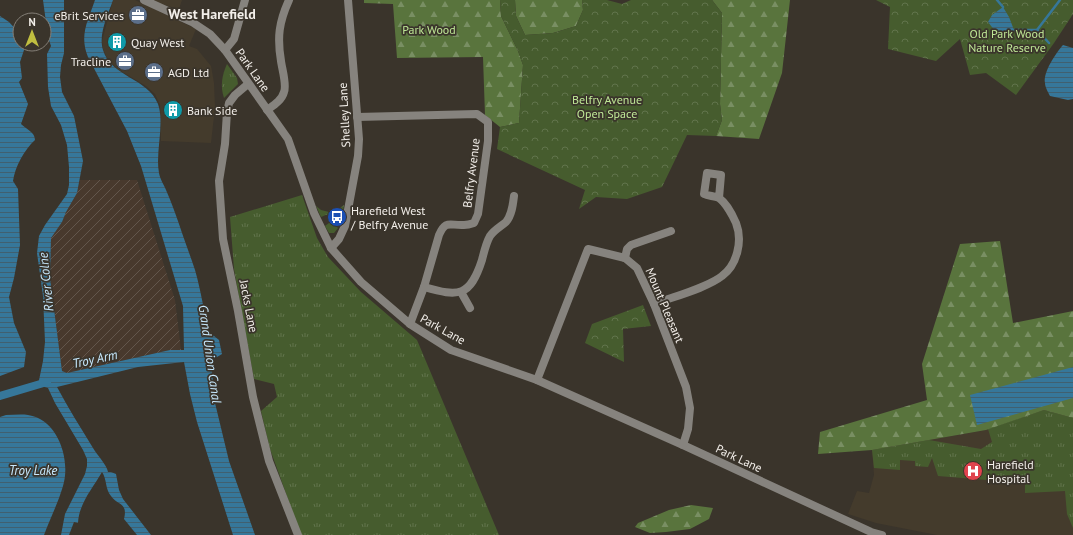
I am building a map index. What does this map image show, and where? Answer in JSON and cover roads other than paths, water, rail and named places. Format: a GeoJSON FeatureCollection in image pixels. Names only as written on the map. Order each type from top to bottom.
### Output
{"type":"FeatureCollection","features":[{"type":"Feature","properties":{"kind":"street"},"geometry":{"type":"LineString","coordinates":[[225,50],[234,39],[245,0]]}},
{"type":"Feature","properties":{"kind":"street"},"geometry":{"type":"LineString","coordinates":[[267,110],[282,98],[285,90],[280,58],[279,29],[289,0]]}},
{"type":"Feature","properties":{"kind":"street","name":"Shelley Lane"},"geometry":{"type":"LineString","coordinates":[[331,248],[339,239],[344,226],[358,156],[359,139],[348,0]]}},
{"type":"Feature","properties":{"kind":"street","name":"Park Lane"},"geometry":{"type":"LineString","coordinates":[[145,1],[192,22],[210,34],[225,50],[288,139],[314,212],[331,248],[361,282],[410,324],[451,350],[537,380],[683,445],[871,532],[882,535]]}},
{"type":"Feature","properties":{"kind":"street","name":"Jacks Lane"},"geometry":{"type":"LineString","coordinates":[[248,84],[229,103],[227,112],[225,144],[219,181],[223,239],[254,397],[269,461],[298,535]]}},
{"type":"Feature","properties":{"kind":"street","name":"Belfry Avenue"},"geometry":{"type":"LineString","coordinates":[[357,117],[477,114],[488,122],[488,141],[478,214],[474,223],[464,225],[448,223],[442,227],[424,288],[410,324]]}},
{"type":"Feature","properties":{"kind":"street"},"geometry":{"type":"LineString","coordinates":[[424,288],[455,293],[461,292],[473,282],[489,237],[498,227],[507,221],[511,212],[514,196]]}},
{"type":"Feature","properties":{"kind":"street"},"geometry":{"type":"LineString","coordinates":[[654,304],[713,282],[723,276],[731,266],[739,249],[738,229],[732,214],[719,198]]}},
{"type":"Feature","properties":{"kind":"street"},"geometry":{"type":"LineString","coordinates":[[537,380],[588,249],[625,258],[627,249],[631,245],[671,231]]}},
{"type":"Feature","properties":{"kind":"street","name":"Mount Pleasant"},"geometry":{"type":"LineString","coordinates":[[625,258],[637,268],[654,304],[686,387],[690,408],[688,428],[683,445]]}},
{"type":"Feature","properties":{"kind":"street"},"geometry":{"type":"LineString","coordinates":[[461,292],[470,308]]}},
{"type":"Feature","properties":{"kind":"water"},"geometry":{"type":"Polygon","coordinates":[[[43,0],[64,0],[64,53],[60,77],[62,92],[74,116],[83,161],[77,193],[62,222],[51,238],[50,278],[62,371],[67,373],[170,350],[184,350],[183,306],[141,166],[127,131],[85,49],[84,35],[87,21],[95,0],[113,0],[103,31],[103,50],[107,59],[114,66],[146,88],[153,95],[158,104],[161,120],[158,165],[161,180],[173,207],[195,270],[209,332],[219,340],[222,354],[212,358],[211,361],[215,403],[229,461],[255,535],[233,535],[197,422],[184,362],[138,367],[57,387],[93,448],[106,466],[108,472],[116,474],[119,490],[123,499],[151,535],[137,535],[124,519],[125,510],[122,505],[109,493],[102,472],[84,502],[78,523],[74,522],[69,535],[61,535],[65,514],[85,474],[87,459],[48,388],[38,385],[45,342],[43,296],[37,253],[39,236],[67,194],[69,185],[67,145],[61,125],[51,106],[48,87],[47,54],[48,52],[52,52],[52,12],[45,12],[43,0]]]}},
{"type":"Feature","properties":{"kind":"water"},"geometry":{"type":"Polygon","coordinates":[[[1003,7],[1014,30],[1007,34],[995,31],[988,22],[992,15],[1003,7]]]}},
{"type":"Feature","properties":{"kind":"water"},"geometry":{"type":"Polygon","coordinates":[[[0,16],[12,25],[12,52],[23,52],[20,62],[22,78],[19,82],[28,104],[21,124],[34,135],[35,140],[21,159],[13,181],[18,189],[20,245],[9,297],[14,323],[26,352],[24,367],[0,376],[0,16]]]}},
{"type":"Feature","properties":{"kind":"water"},"geometry":{"type":"Polygon","coordinates":[[[1063,45],[1073,48],[1073,99],[1068,100],[1050,96],[1045,85],[1048,68],[1063,45]]]}},
{"type":"Feature","properties":{"kind":"water"},"geometry":{"type":"Polygon","coordinates":[[[1073,367],[1073,398],[977,425],[970,395],[1073,367]]]}},
{"type":"Feature","properties":{"kind":"water","name":"Troy Lake"},"geometry":{"type":"Polygon","coordinates":[[[6,415],[28,415],[38,418],[47,424],[60,442],[65,464],[65,476],[63,486],[44,535],[0,535],[0,417],[6,415]]]}},
{"type":"Feature","properties":{"kind":"waterway"},"geometry":{"type":"LineString","coordinates":[[997,0],[1003,7]]}},
{"type":"Feature","properties":{"kind":"waterway"},"geometry":{"type":"LineString","coordinates":[[1037,30],[1060,0]]}},
{"type":"Feature","properties":{"kind":"waterway"},"geometry":{"type":"LineString","coordinates":[[1014,30],[1037,30],[1049,43]]}},
{"type":"Feature","properties":{"kind":"waterway","name":"Troy Arm"},"geometry":{"type":"LineString","coordinates":[[0,396],[47,382]]}},
{"type":"Feature","properties":{"kind":"place","name":"eBrit Services"},"geometry":{"type":"Point","coordinates":[138,15]}},
{"type":"Feature","properties":{"kind":"place","name":"Quay West"},"geometry":{"type":"Point","coordinates":[117,42]}},
{"type":"Feature","properties":{"kind":"place","name":"Tracline"},"geometry":{"type":"Point","coordinates":[125,61]}},
{"type":"Feature","properties":{"kind":"place","name":"AGD Ltd"},"geometry":{"type":"Point","coordinates":[154,72]}},
{"type":"Feature","properties":{"kind":"place","name":"Bank Side"},"geometry":{"type":"Point","coordinates":[173,110]}},
{"type":"Feature","properties":{"kind":"place","name":"Harefield West / Belfry Avenue"},"geometry":{"type":"Point","coordinates":[337,217]}},
{"type":"Feature","properties":{"kind":"place","name":"Harefield Hospital"},"geometry":{"type":"Point","coordinates":[973,471]}},
{"type":"Feature","properties":{"kind":"district","name":"West Harefield"},"geometry":{"type":"Point","coordinates":[212,14]}},
{"type":"Feature","properties":{"kind":"park label","name":"Park Wood"},"geometry":{"type":"Point","coordinates":[429,29]}},
{"type":"Feature","properties":{"kind":"park label","name":"Old Park Wood Nature Reserve"},"geometry":{"type":"Point","coordinates":[1007,40]}},
{"type":"Feature","properties":{"kind":"park label","name":"Belfry Avenue Open Space"},"geometry":{"type":"Point","coordinates":[607,106]}},
{"type":"Feature","properties":{"kind":"water label","name":"River Colne"},"geometry":{"type":"Point","coordinates":[46,282]}},
{"type":"Feature","properties":{"kind":"water label","name":"Grand Union Canal"},"geometry":{"type":"Point","coordinates":[210,354]}}]}
